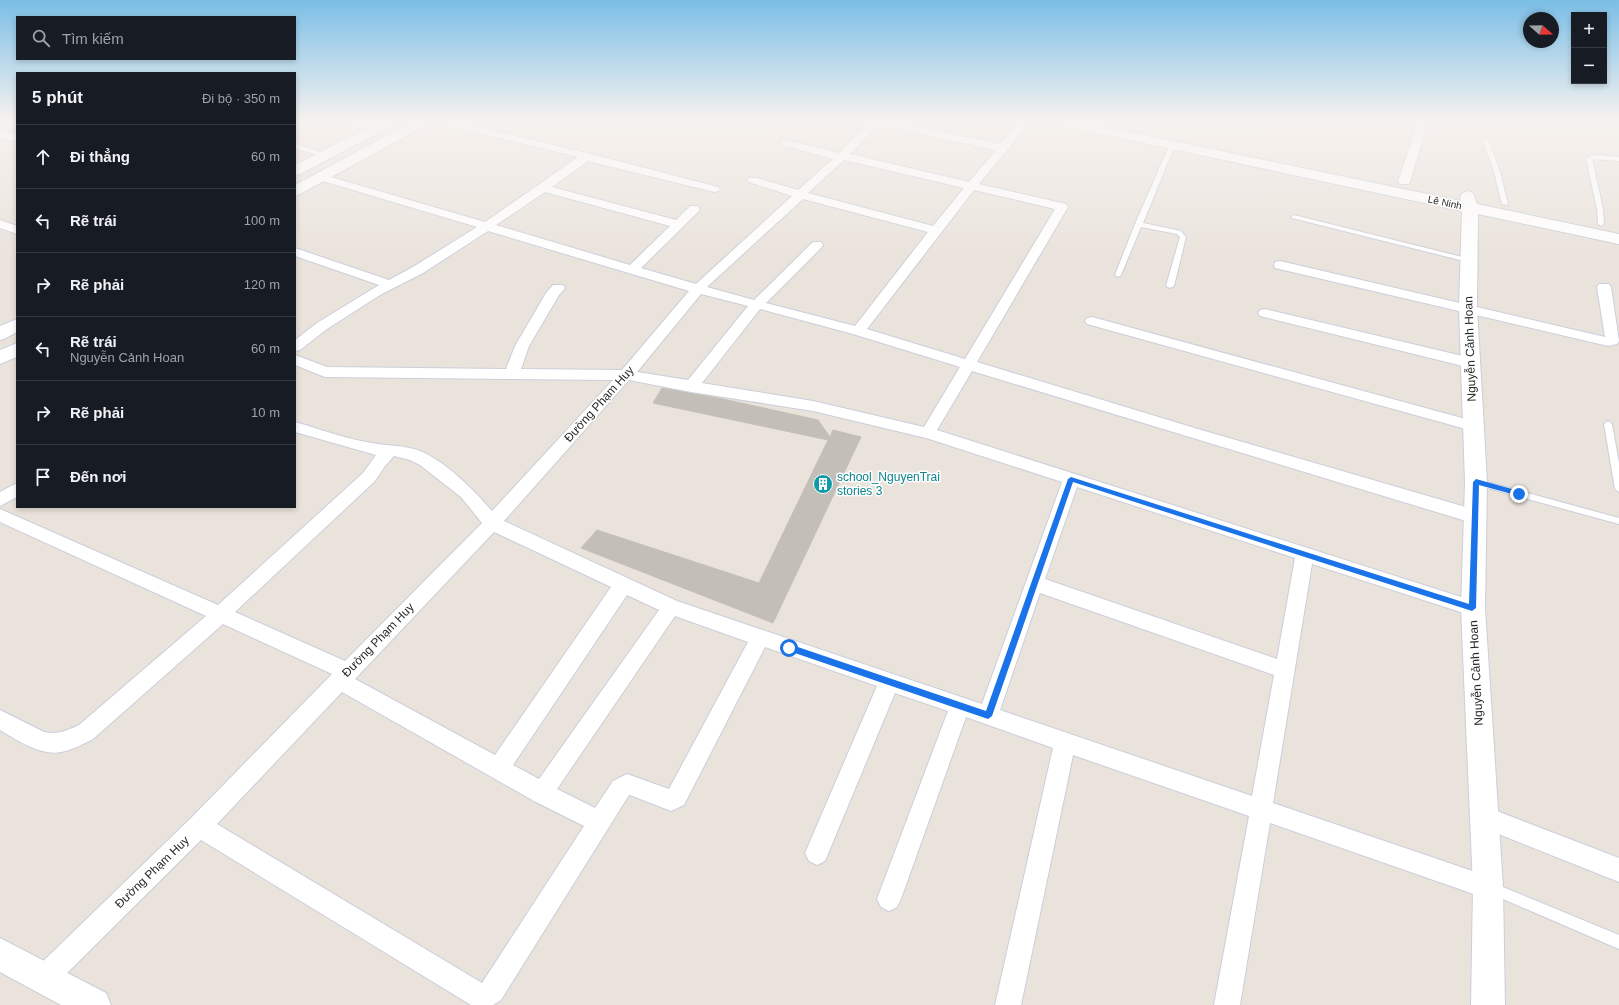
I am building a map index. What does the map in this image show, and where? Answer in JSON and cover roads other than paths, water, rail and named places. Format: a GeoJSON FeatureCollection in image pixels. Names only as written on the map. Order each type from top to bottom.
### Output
{"type":"FeatureCollection","features":[{"type":"Feature","properties":{"kind":"street"},"geometry":{"type":"LineString","coordinates":[[296,190],[336,168]]}},
{"type":"Feature","properties":{"kind":"street"},"geometry":{"type":"LineString","coordinates":[[296,346],[322,326],[390,284],[418,270],[487,226],[572,168]]}},
{"type":"Feature","properties":{"kind":"street"},"geometry":{"type":"LineString","coordinates":[[630,168],[714,189]]}},
{"type":"Feature","properties":{"kind":"street","name":"Đường Phạm Huy"},"geometry":{"type":"LineString","coordinates":[[44,978],[199,826],[343,675],[492,524],[626,375],[698,289],[798,194],[828,168]]}},
{"type":"Feature","properties":{"kind":"street"},"geometry":{"type":"LineString","coordinates":[[895,168],[1062,207],[928,433]]}},
{"type":"Feature","properties":{"kind":"street"},"geometry":{"type":"LineString","coordinates":[[858,331],[938,231],[986,168]]}},
{"type":"Feature","properties":{"kind":"street","name":"Lê Ninh"},"geometry":{"type":"LineString","coordinates":[[1307,168],[1469,202],[1619,239]]}},
{"type":"Feature","properties":{"kind":"street","name":"Lê Ninh"},"geometry":{"type":"LineString","coordinates":[[1327,168],[1404,182],[1469,202],[1505,204],[1619,228]]}},
{"type":"Feature","properties":{"kind":"street"},"geometry":{"type":"LineString","coordinates":[[1404,182],[1408,168]]}},
{"type":"Feature","properties":{"kind":"street"},"geometry":{"type":"LineString","coordinates":[[320,177],[698,289],[858,331],[1476,517]]}},
{"type":"Feature","properties":{"kind":"street"},"geometry":{"type":"LineString","coordinates":[[753,180],[798,194],[938,231]]}},
{"type":"Feature","properties":{"kind":"street"},"geometry":{"type":"LineString","coordinates":[[543,188],[678,224]]}},
{"type":"Feature","properties":{"kind":"street","name":"Nguyễn Cảnh Hoan"},"geometry":{"type":"LineString","coordinates":[[1469,202],[1468,308],[1476,482],[1472,608],[1488,887],[1488,1005]]}},
{"type":"Feature","properties":{"kind":"street"},"geometry":{"type":"LineString","coordinates":[[632,269],[694,209]]}},
{"type":"Feature","properties":{"kind":"street"},"geometry":{"type":"LineString","coordinates":[[0,224],[16,230]]}},
{"type":"Feature","properties":{"kind":"street"},"geometry":{"type":"LineString","coordinates":[[692,386],[757,304],[817,245]]}},
{"type":"Feature","properties":{"kind":"street"},"geometry":{"type":"LineString","coordinates":[[296,252],[390,284]]}},
{"type":"Feature","properties":{"kind":"street"},"geometry":{"type":"LineString","coordinates":[[1280,265],[1608,342],[1612,341],[1612,336],[1604,287]]}},
{"type":"Feature","properties":{"kind":"street"},"geometry":{"type":"LineString","coordinates":[[512,374],[522,346],[553,293],[558,288]]}},
{"type":"Feature","properties":{"kind":"street"},"geometry":{"type":"LineString","coordinates":[[1265,314],[1471,363]]}},
{"type":"Feature","properties":{"kind":"street"},"geometry":{"type":"LineString","coordinates":[[1092,321],[1473,426]]}},
{"type":"Feature","properties":{"kind":"street"},"geometry":{"type":"LineString","coordinates":[[0,358],[16,349]]}},
{"type":"Feature","properties":{"kind":"street"},"geometry":{"type":"LineString","coordinates":[[296,360],[325,372],[626,375],[813,406],[928,433],[1472,608]]}},
{"type":"Feature","properties":{"kind":"street"},"geometry":{"type":"LineString","coordinates":[[296,428],[372,449],[391,450],[414,455],[426,461],[467,493],[492,524],[671,607],[1488,887]]}},
{"type":"Feature","properties":{"kind":"street"},"geometry":{"type":"LineString","coordinates":[[0,719],[45,742],[56,744],[70,740],[86,732],[221,614],[369,477],[379,462],[391,450]]}},
{"type":"Feature","properties":{"kind":"street"},"geometry":{"type":"LineString","coordinates":[[988,716],[1071,479]]}},
{"type":"Feature","properties":{"kind":"street"},"geometry":{"type":"LineString","coordinates":[[0,500],[16,490]]}},
{"type":"Feature","properties":{"kind":"street"},"geometry":{"type":"LineString","coordinates":[[0,515],[221,614],[343,675],[542,793],[600,822]]}},
{"type":"Feature","properties":{"kind":"street"},"geometry":{"type":"LineString","coordinates":[[1227,1005],[1305,554]]}},
{"type":"Feature","properties":{"kind":"street"},"geometry":{"type":"LineString","coordinates":[[1034,584],[1285,670]]}},
{"type":"Feature","properties":{"kind":"street"},"geometry":{"type":"LineString","coordinates":[[499,768],[623,585]]}},
{"type":"Feature","properties":{"kind":"street"},"geometry":{"type":"LineString","coordinates":[[542,793],[671,607]]}},
{"type":"Feature","properties":{"kind":"street"},"geometry":{"type":"LineString","coordinates":[[199,826],[480,996],[483,1000],[492,990],[621,788],[627,784],[668,799],[676,797],[760,638]]}},
{"type":"Feature","properties":{"kind":"street"},"geometry":{"type":"LineString","coordinates":[[817,853],[889,682]]}},
{"type":"Feature","properties":{"kind":"street"},"geometry":{"type":"LineString","coordinates":[[888,899],[960,706]]}},
{"type":"Feature","properties":{"kind":"street"},"geometry":{"type":"LineString","coordinates":[[1008,1005],[1065,742]]}},
{"type":"Feature","properties":{"kind":"street"},"geometry":{"type":"LineString","coordinates":[[1484,817],[1619,870]]}},
{"type":"Feature","properties":{"kind":"street"},"geometry":{"type":"LineString","coordinates":[[0,954],[94,1005]]}},
{"type":"Feature","properties":{"kind":"lane"},"geometry":{"type":"LineString","coordinates":[[1118,275],[1163,168]]}},
{"type":"Feature","properties":{"kind":"lane"},"geometry":{"type":"LineString","coordinates":[[1496,168],[1505,204]]}},
{"type":"Feature","properties":{"kind":"lane"},"geometry":{"type":"LineString","coordinates":[[1591,168],[1600,209],[1601,224]]}},
{"type":"Feature","properties":{"kind":"lane"},"geometry":{"type":"LineString","coordinates":[[1294,217],[1468,260]]}},
{"type":"Feature","properties":{"kind":"lane"},"geometry":{"type":"LineString","coordinates":[[1138,224],[1179,232],[1183,237],[1170,286]]}},
{"type":"Feature","properties":{"kind":"lane"},"geometry":{"type":"LineString","coordinates":[[1608,424],[1619,488]]}},
{"type":"Feature","properties":{"kind":"lane"},"geometry":{"type":"LineString","coordinates":[[1476,482],[1619,521]]}},
{"type":"Feature","properties":{"kind":"lane"},"geometry":{"type":"LineString","coordinates":[[1488,887],[1619,942]]}},
{"type":"Feature","properties":{"kind":"place","name":"school_NguyenTrai stories 3"},"geometry":{"type":"Point","coordinates":[823,484]}}]}
